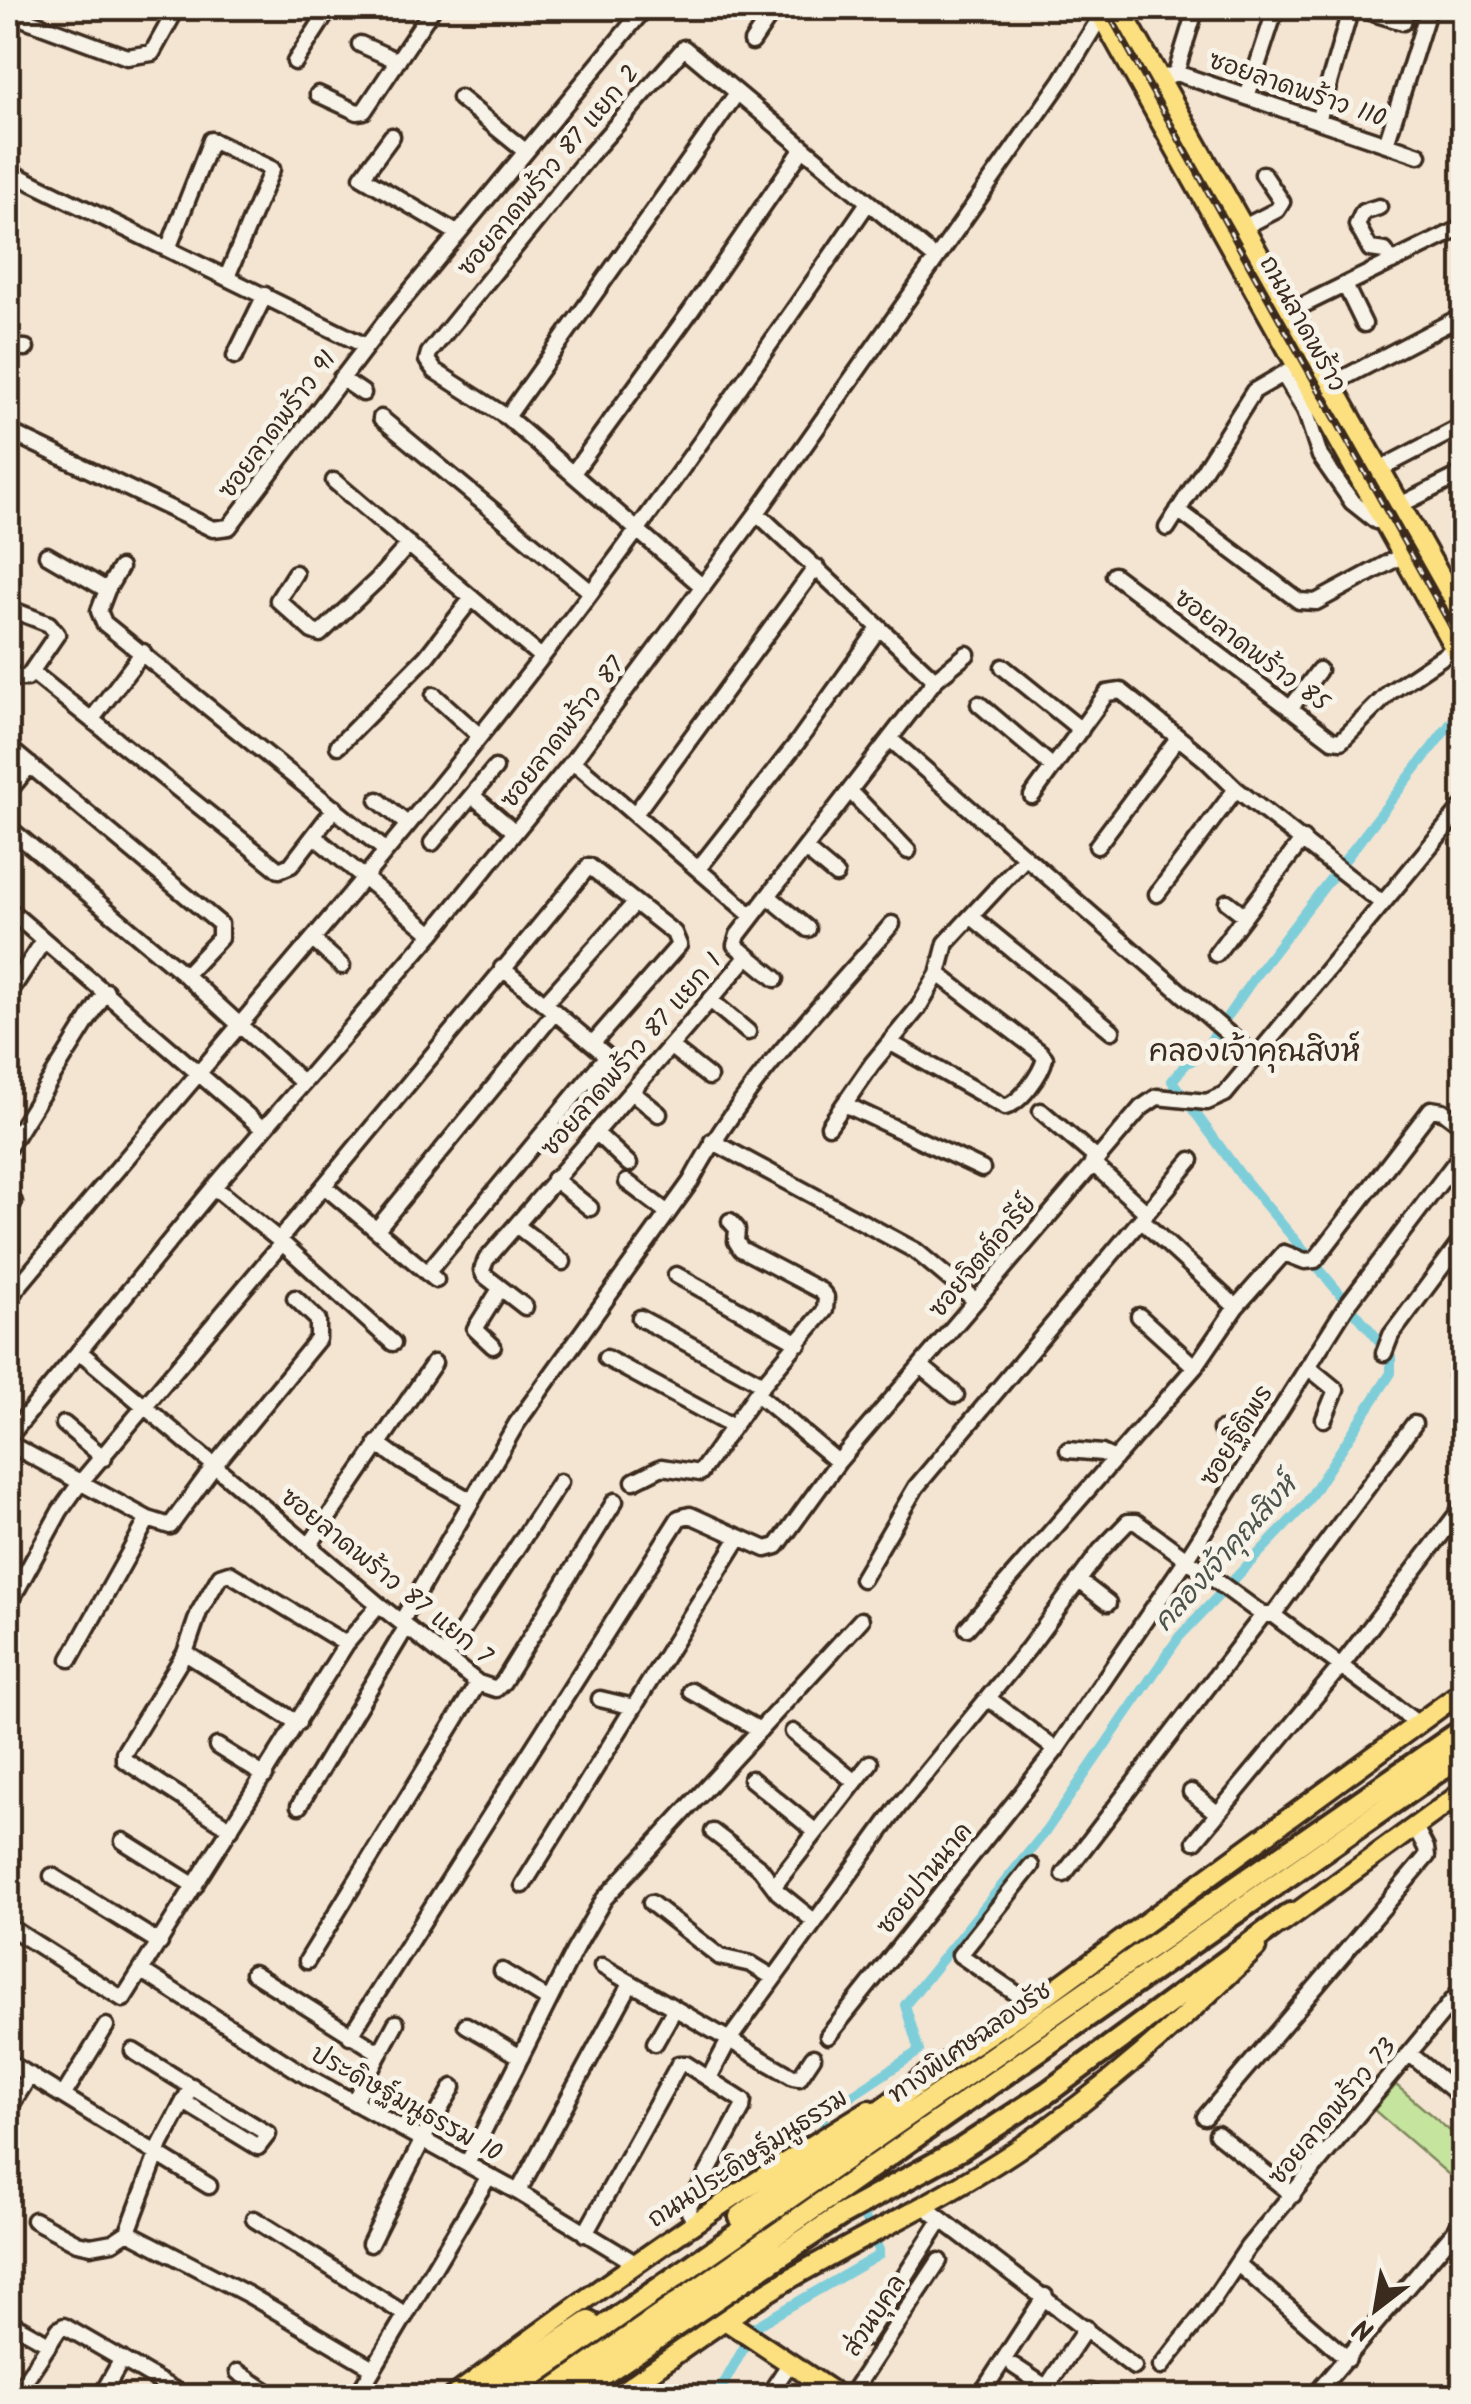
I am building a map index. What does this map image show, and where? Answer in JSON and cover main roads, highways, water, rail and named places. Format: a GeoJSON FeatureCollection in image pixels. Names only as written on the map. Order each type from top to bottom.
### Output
{"type":"FeatureCollection","features":[{"type":"Feature","properties":{"kind":"highway","name":"ทางพิเศษฉลองรัช"},"geometry":{"type":"LineString","coordinates":[[504,2396],[1464,1729]]}},
{"type":"Feature","properties":{"kind":"highway","name":"ทางพิเศษฉลองรัช"},"geometry":{"type":"LineString","coordinates":[[546,2396],[1464,1754]]}},
{"type":"Feature","properties":{"kind":"highway"},"geometry":{"type":"LineString","coordinates":[[571,2396],[842,2215],[1008,2118],[1290,1914]]}},
{"type":"Feature","properties":{"kind":"highway"},"geometry":{"type":"LineString","coordinates":[[479,2396],[717,2234],[833,2138],[938,2068]]}},
{"type":"Feature","properties":{"kind":"main road","name":"ถนนลาดพร้าว"},"geometry":{"type":"LineString","coordinates":[[1120,8],[1168,76],[1244,228],[1463,614]]}},
{"type":"Feature","properties":{"kind":"main road","name":"ถนนลาดพร้าว"},"geometry":{"type":"LineString","coordinates":[[1099,12],[1290,370],[1382,518],[1459,657]]}},
{"type":"Feature","properties":{"kind":"main road"},"geometry":{"type":"LineString","coordinates":[[1388,1744],[1464,1677]]}},
{"type":"Feature","properties":{"kind":"main road"},"geometry":{"type":"LineString","coordinates":[[938,2068],[1033,2005],[1464,1690]]}},
{"type":"Feature","properties":{"kind":"main road"},"geometry":{"type":"LineString","coordinates":[[616,2396],[785,2282],[925,2207],[1017,2150],[1112,2082],[1181,2022],[1290,1914],[1464,1791]]}},
{"type":"Feature","properties":{"kind":"main road"},"geometry":{"type":"LineString","coordinates":[[1419,1824],[1464,1801]]}},
{"type":"Feature","properties":{"kind":"main road","name":"ถนนประดิษฐ์มนูธรรม"},"geometry":{"type":"LineString","coordinates":[[454,2396],[695,2221],[833,2138]]}},
{"type":"Feature","properties":{"kind":"main road"},"geometry":{"type":"LineString","coordinates":[[725,2320],[839,2396]]}},
{"type":"Feature","properties":{"kind":"waterway","name":"คลองเจ้าคุณสิงห์"},"geometry":{"type":"LineString","coordinates":[[830,2137],[821,2116],[919,2051],[905,2005],[1046,1831],[1179,1637],[1305,1505],[1391,1373],[1391,1357],[1380,1342],[1240,1174],[1172,1081],[1186,1064],[1200,1056],[1256,975],[1464,706]]}},
{"type":"Feature","properties":{"kind":"waterway","name":"คลองเจ้าคุณสิงห์"},"geometry":{"type":"LineString","coordinates":[[717,2396],[756,2326],[879,2255],[848,2180]]}},
{"type":"Feature","properties":{"kind":"railway"},"geometry":{"type":"LineString","coordinates":[[1105,8],[1464,650]]}},
{"type":"Feature","properties":{"kind":"district","name":"คลองเจ้าคุณสิงห์"},"geometry":{"type":"Point","coordinates":[1255,1053]}}]}
